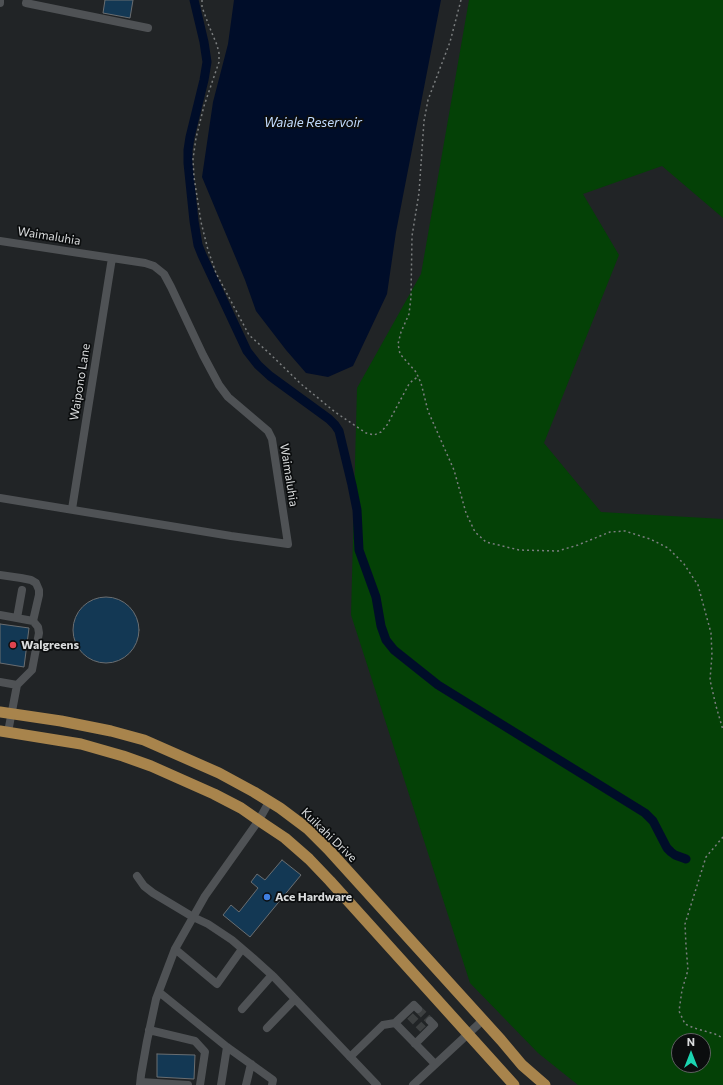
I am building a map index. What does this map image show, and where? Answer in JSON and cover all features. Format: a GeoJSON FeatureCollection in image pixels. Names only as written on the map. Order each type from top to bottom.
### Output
{"type":"FeatureCollection","features":[{"type":"Feature","properties":{"kind":"main road","name":"Kuikahi Drive"},"geometry":{"type":"LineString","coordinates":[[0,712],[68,722],[144,740],[219,773],[270,802],[308,829],[328,849],[522,1065],[545,1085]]}},
{"type":"Feature","properties":{"kind":"main road"},"geometry":{"type":"LineString","coordinates":[[4,731],[81,744],[130,758],[214,794],[241,808],[285,838],[314,864],[514,1085]]}},
{"type":"Feature","properties":{"kind":"street"},"geometry":{"type":"LineString","coordinates":[[27,0],[26,3],[148,28]]}},
{"type":"Feature","properties":{"kind":"street","name":"Waimaluhia"},"geometry":{"type":"LineString","coordinates":[[0,241],[145,263],[154,266],[164,274],[219,385],[228,396],[268,431],[272,439],[288,544],[0,498]]}},
{"type":"Feature","properties":{"kind":"street","name":"Waipono Lane"},"geometry":{"type":"LineString","coordinates":[[72,509],[112,258]]}},
{"type":"Feature","properties":{"kind":"street"},"geometry":{"type":"LineString","coordinates":[[0,575],[31,580],[36,583],[39,590],[39,595],[33,621]]}},
{"type":"Feature","properties":{"kind":"street"},"geometry":{"type":"LineString","coordinates":[[17,618],[22,590]]}},
{"type":"Feature","properties":{"kind":"street"},"geometry":{"type":"LineString","coordinates":[[0,615],[33,621],[38,627],[39,633],[33,664],[29,674],[17,685],[12,714],[4,731]]}},
{"type":"Feature","properties":{"kind":"street"},"geometry":{"type":"LineString","coordinates":[[0,682],[17,685]]}},
{"type":"Feature","properties":{"kind":"street"},"geometry":{"type":"LineString","coordinates":[[188,1085],[141,1083],[149,1030],[159,992],[174,949],[192,917],[270,802]]}},
{"type":"Feature","properties":{"kind":"street"},"geometry":{"type":"LineString","coordinates":[[137,876],[144,886],[152,893],[192,917],[208,924],[242,949],[272,975],[377,1085]]}},
{"type":"Feature","properties":{"kind":"street"},"geometry":{"type":"LineString","coordinates":[[174,949],[217,984],[242,949]]}},
{"type":"Feature","properties":{"kind":"street"},"geometry":{"type":"LineString","coordinates":[[242,1009],[272,975]]}},
{"type":"Feature","properties":{"kind":"street"},"geometry":{"type":"LineString","coordinates":[[159,992],[227,1047],[273,1080],[272,1085]]}},
{"type":"Feature","properties":{"kind":"street"},"geometry":{"type":"LineString","coordinates":[[267,1028],[294,999]]}},
{"type":"Feature","properties":{"kind":"street"},"geometry":{"type":"LineString","coordinates":[[350,1057],[383,1025],[395,1024],[408,1014],[414,1005],[418,1009]]}},
{"type":"Feature","properties":{"kind":"street"},"geometry":{"type":"LineString","coordinates":[[413,1085],[483,1020]]}},
{"type":"Feature","properties":{"kind":"street"},"geometry":{"type":"LineString","coordinates":[[415,1044],[424,1031],[434,1025],[430,1021]]}},
{"type":"Feature","properties":{"kind":"street"},"geometry":{"type":"LineString","coordinates":[[395,1024],[435,1064]]}},
{"type":"Feature","properties":{"kind":"street"},"geometry":{"type":"LineString","coordinates":[[149,1030],[195,1041],[205,1052],[200,1085]]}},
{"type":"Feature","properties":{"kind":"street"},"geometry":{"type":"LineString","coordinates":[[221,1085],[227,1047]]}},
{"type":"Feature","properties":{"kind":"street"},"geometry":{"type":"LineString","coordinates":[[246,1085],[251,1064]]}},
{"type":"Feature","properties":{"kind":"path"},"geometry":{"type":"LineString","coordinates":[[202,0],[202,7],[217,45],[219,62],[204,106],[196,138],[193,159],[194,177],[201,222],[208,250],[216,273],[241,322],[249,335],[301,384],[335,412],[366,433],[374,435],[381,432],[387,425],[409,384],[418,377]]}},
{"type":"Feature","properties":{"kind":"path"},"geometry":{"type":"LineString","coordinates":[[461,0],[450,42],[428,100],[424,120],[419,193],[412,236],[411,296],[409,314],[401,332],[398,344],[400,354],[416,372],[421,383],[428,411],[454,470],[466,513],[475,532],[486,542],[519,550],[558,551],[578,545],[610,532],[625,532],[650,538],[668,548],[684,564],[698,584],[711,632],[712,655],[710,680],[723,730]]}},
{"type":"Feature","properties":{"kind":"path"},"geometry":{"type":"LineString","coordinates":[[723,837],[706,857],[685,924],[688,970],[682,990],[679,1011],[685,1024],[723,1038]]}},
{"type":"Feature","properties":{"kind":"green space"},"geometry":{"type":"Polygon","coordinates":[[[469,0],[723,0],[723,218],[662,166],[583,194],[619,255],[544,443],[601,512],[723,519],[723,1085],[578,1085],[538,1053],[470,983],[351,615],[357,388],[421,274],[469,0]]]}},
{"type":"Feature","properties":{"kind":"water","name":"Waiale Reservoir"},"geometry":{"type":"Polygon","coordinates":[[[234,0],[441,0],[396,232],[387,294],[353,366],[328,377],[306,373],[256,311],[245,280],[202,177],[213,102],[228,44],[234,0]]]}},
{"type":"Feature","properties":{"kind":"building"},"geometry":{"type":"Polygon","coordinates":[[[105,0],[133,0],[130,18],[103,13],[105,0]]]}},
{"type":"Feature","properties":{"kind":"building"},"geometry":{"type":"Polygon","coordinates":[[[100,597],[112,597],[119,599],[130,606],[137,617],[139,630],[137,643],[130,654],[119,661],[112,663],[100,663],[93,661],[82,654],[75,643],[73,636],[73,624],[75,617],[82,606],[93,599],[100,597]]]}},
{"type":"Feature","properties":{"kind":"building","name":"Walgreens"},"geometry":{"type":"Polygon","coordinates":[[[0,624],[29,628],[24,667],[0,663],[0,624]]]}},
{"type":"Feature","properties":{"kind":"building","name":"Ace Hardware"},"geometry":{"type":"Polygon","coordinates":[[[282,860],[301,875],[250,937],[223,915],[231,905],[239,912],[258,888],[251,882],[257,874],[265,880],[282,860]]]}},
{"type":"Feature","properties":{"kind":"building"},"geometry":{"type":"Polygon","coordinates":[[[157,1054],[195,1055],[194,1079],[157,1077],[157,1054]]]}},
{"type":"Feature","properties":{"kind":"waterway"},"geometry":{"type":"LineString","coordinates":[[194,0],[207,62],[188,150],[194,221],[198,245],[247,351],[258,365],[270,376],[329,419],[339,431],[357,510],[359,550],[376,597],[381,626],[386,640],[394,650],[438,685],[645,813],[653,821],[667,848],[675,855],[686,859]]}},
{"type":"Feature","properties":{"kind":"tunnel"},"geometry":{"type":"LineString","coordinates":[[418,1009],[430,1021]]}},
{"type":"Feature","properties":{"kind":"tunnel"},"geometry":{"type":"LineString","coordinates":[[410,1016],[423,1029]]}},
{"type":"Feature","properties":{"kind":"place","name":"Walgreens"},"geometry":{"type":"Point","coordinates":[13,645]}},
{"type":"Feature","properties":{"kind":"place","name":"Ace Hardware"},"geometry":{"type":"Point","coordinates":[267,897]}}]}
